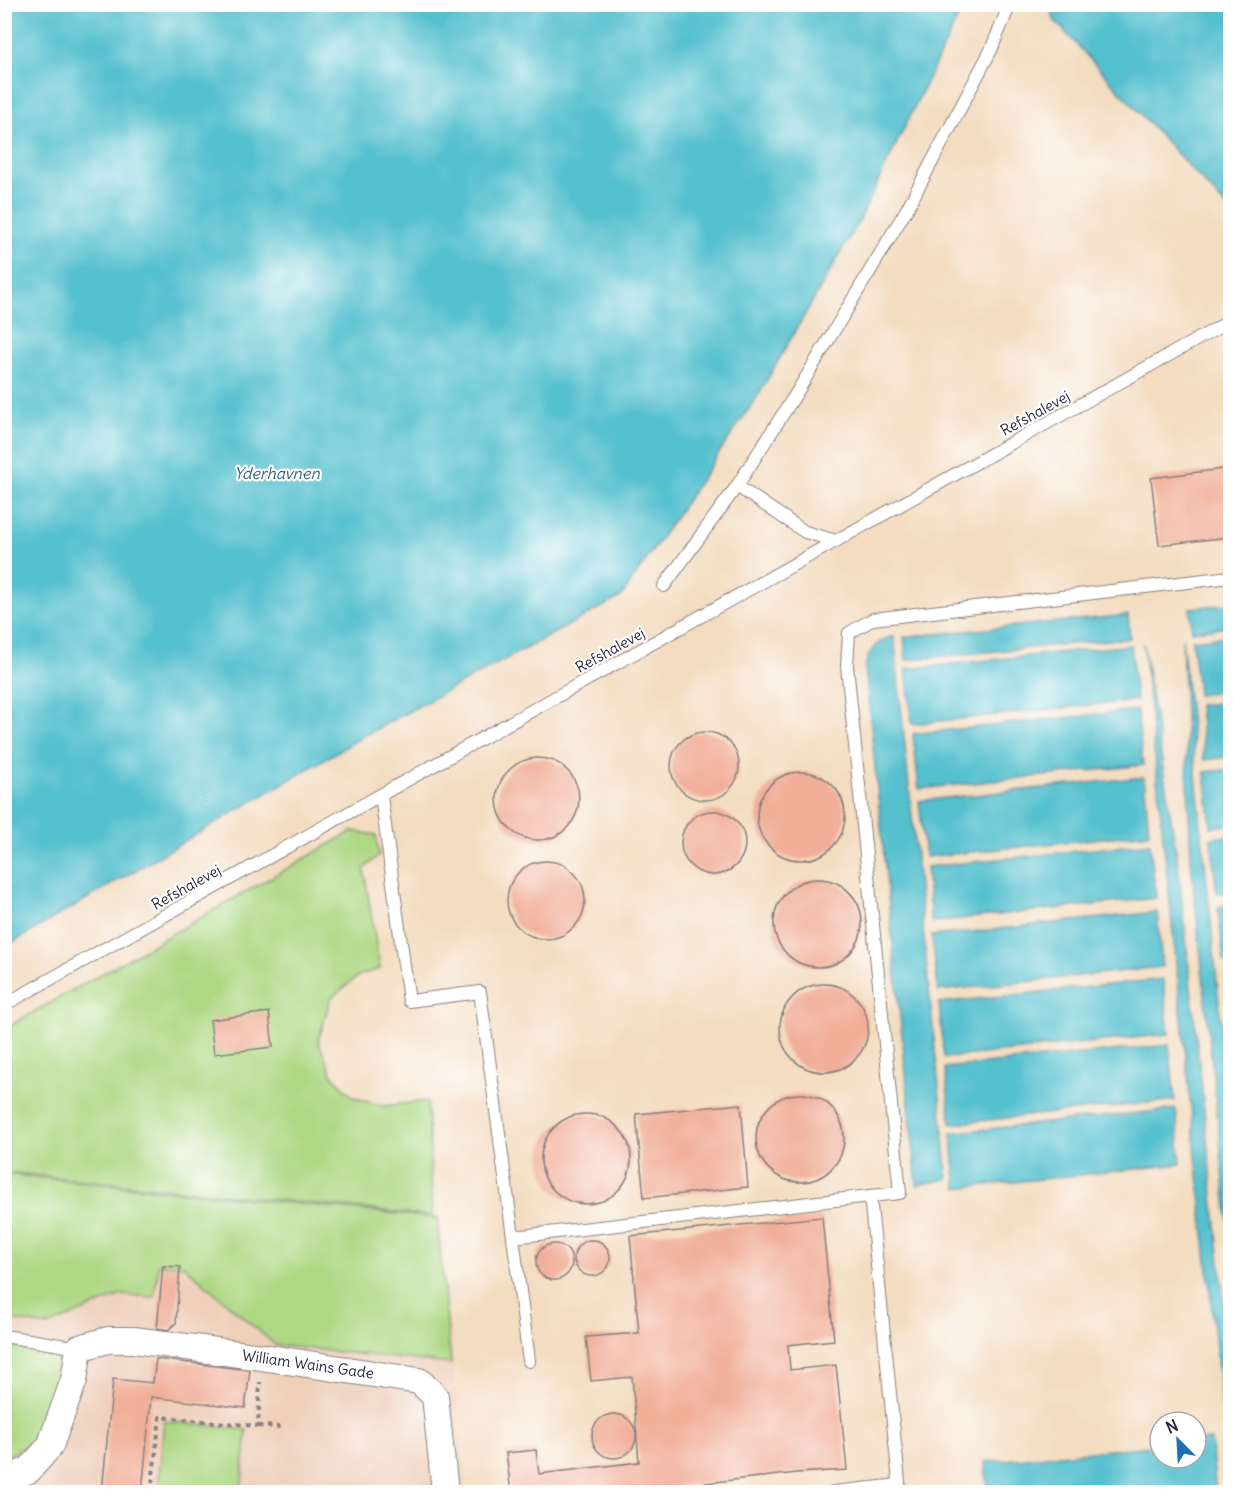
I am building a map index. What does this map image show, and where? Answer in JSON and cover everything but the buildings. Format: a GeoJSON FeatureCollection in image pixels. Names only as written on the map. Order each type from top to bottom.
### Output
{"type":"FeatureCollection","features":[{"type":"Feature","properties":{"kind":"street","name":"William Wains Gade"},"geometry":{"type":"LineString","coordinates":[[79,1347],[108,1340],[134,1340],[420,1381],[435,1396],[445,1492]]}},
{"type":"Feature","properties":{"kind":"street"},"geometry":{"type":"LineString","coordinates":[[4,1480],[29,1470],[50,1446],[74,1380],[79,1347]]}},
{"type":"Feature","properties":{"kind":"lane"},"geometry":{"type":"LineString","coordinates":[[664,586],[737,486],[799,389],[907,209],[991,50],[1010,4]]}},
{"type":"Feature","properties":{"kind":"lane","name":"Refshalevej"},"geometry":{"type":"LineString","coordinates":[[4,1005],[1230,321]]}},
{"type":"Feature","properties":{"kind":"lane"},"geometry":{"type":"LineString","coordinates":[[737,486],[805,532],[836,541]]}},
{"type":"Feature","properties":{"kind":"lane"},"geometry":{"type":"LineString","coordinates":[[513,1237],[900,1193],[847,666],[849,633],[873,619],[1230,577]]}},
{"type":"Feature","properties":{"kind":"lane"},"geometry":{"type":"LineString","coordinates":[[381,796],[409,1001],[480,992],[529,1361]]}},
{"type":"Feature","properties":{"kind":"lane"},"geometry":{"type":"LineString","coordinates":[[834,1492],[900,1489],[870,1196]]}},
{"type":"Feature","properties":{"kind":"lane","name":"William Wains Gade"},"geometry":{"type":"LineString","coordinates":[[4,1336],[79,1347]]}},
{"type":"Feature","properties":{"kind":"path"},"geometry":{"type":"LineString","coordinates":[[258,1426],[262,1357]]}},
{"type":"Feature","properties":{"kind":"path"},"geometry":{"type":"LineString","coordinates":[[151,1492],[160,1417],[284,1427]]}},
{"type":"Feature","properties":{"kind":"shaded area"},"geometry":{"type":"Polygon","coordinates":[[[5,1172],[437,1218],[467,1492],[5,1492],[5,1172]]]}},
{"type":"Feature","properties":{"kind":"green space"},"geometry":{"type":"Polygon","coordinates":[[[353,831],[376,835],[379,855],[364,869],[380,969],[360,975],[331,998],[318,1041],[333,1076],[353,1097],[383,1106],[427,1101],[433,1216],[5,1172],[4,1029],[353,831]]]}},
{"type":"Feature","properties":{"kind":"green space"},"geometry":{"type":"Polygon","coordinates":[[[5,1174],[437,1218],[451,1364],[275,1345],[183,1265],[159,1264],[154,1297],[121,1295],[48,1326],[5,1319],[5,1174]]]}},
{"type":"Feature","properties":{"kind":"green space"},"geometry":{"type":"Polygon","coordinates":[[[4,1345],[46,1351],[57,1358],[62,1376],[44,1430],[27,1445],[5,1458],[4,1345]]]}},
{"type":"Feature","properties":{"kind":"green space"},"geometry":{"type":"Polygon","coordinates":[[[164,1421],[247,1430],[241,1492],[158,1492],[164,1421]]]}},
{"type":"Feature","properties":{"kind":"water"},"geometry":{"type":"Polygon","coordinates":[[[1052,4],[1230,5],[1230,211],[1054,20],[1052,4]]]}},
{"type":"Feature","properties":{"kind":"water","name":"Yderhavnen"},"geometry":{"type":"Polygon","coordinates":[[[4,5],[964,5],[859,221],[759,394],[621,597],[369,733],[5,947],[4,5]]]}},
{"type":"Feature","properties":{"kind":"water"},"geometry":{"type":"Polygon","coordinates":[[[1230,604],[1230,627],[1192,631],[1190,608],[1230,604]]]}},
{"type":"Feature","properties":{"kind":"water"},"geometry":{"type":"Polygon","coordinates":[[[1128,615],[1130,638],[906,660],[904,637],[1128,615]]]}},
{"type":"Feature","properties":{"kind":"water"},"geometry":{"type":"Polygon","coordinates":[[[894,636],[948,1179],[917,1185],[865,667],[874,647],[894,636]]]}},
{"type":"Feature","properties":{"kind":"water"},"geometry":{"type":"Polygon","coordinates":[[[1230,636],[1230,691],[1198,695],[1192,640],[1230,636]]]}},
{"type":"Feature","properties":{"kind":"water"},"geometry":{"type":"Polygon","coordinates":[[[1182,638],[1230,1110],[1230,1239],[1191,861],[1182,638]]]}},
{"type":"Feature","properties":{"kind":"water"},"geometry":{"type":"Polygon","coordinates":[[[1143,643],[1178,863],[1230,1357],[1230,1407],[1222,1407],[1143,643]]]}},
{"type":"Feature","properties":{"kind":"water"},"geometry":{"type":"Polygon","coordinates":[[[1131,645],[1136,700],[912,724],[906,669],[1131,645]]]}},
{"type":"Feature","properties":{"kind":"water"},"geometry":{"type":"Polygon","coordinates":[[[1230,702],[1230,757],[1204,760],[1199,705],[1230,702]]]}},
{"type":"Feature","properties":{"kind":"water"},"geometry":{"type":"Polygon","coordinates":[[[1137,710],[1143,765],[919,789],[913,734],[1137,710]]]}},
{"type":"Feature","properties":{"kind":"water"},"geometry":{"type":"Polygon","coordinates":[[[1230,769],[1230,825],[1211,827],[1205,772],[1230,769]]]}},
{"type":"Feature","properties":{"kind":"water"},"geometry":{"type":"Polygon","coordinates":[[[1144,777],[1149,833],[925,857],[919,801],[1144,777]]]}},
{"type":"Feature","properties":{"kind":"water"},"geometry":{"type":"Polygon","coordinates":[[[1230,836],[1230,892],[1217,893],[1211,838],[1230,836]]]}},
{"type":"Feature","properties":{"kind":"water"},"geometry":{"type":"Polygon","coordinates":[[[1150,843],[1156,898],[931,922],[926,867],[1150,843]]]}},
{"type":"Feature","properties":{"kind":"water"},"geometry":{"type":"Polygon","coordinates":[[[1230,905],[1230,961],[1224,962],[1218,907],[1230,905]]]}},
{"type":"Feature","properties":{"kind":"water"},"geometry":{"type":"Polygon","coordinates":[[[1157,912],[1162,967],[938,991],[932,936],[1157,912]]]}},
{"type":"Feature","properties":{"kind":"water"},"geometry":{"type":"Polygon","coordinates":[[[1163,979],[1169,1034],[944,1058],[939,1003],[1163,979]]]}},
{"type":"Feature","properties":{"kind":"water"},"geometry":{"type":"Polygon","coordinates":[[[1169,1045],[1175,1100],[951,1124],[945,1068],[1169,1045]]]}},
{"type":"Feature","properties":{"kind":"water"},"geometry":{"type":"Polygon","coordinates":[[[1176,1109],[1181,1164],[957,1188],[951,1133],[1176,1109]]]}},
{"type":"Feature","properties":{"kind":"water"},"geometry":{"type":"Polygon","coordinates":[[[1208,1440],[1211,1440],[1216,1492],[988,1492],[985,1462],[1148,1446],[1148,1470],[1208,1470],[1208,1440]]]}}]}
